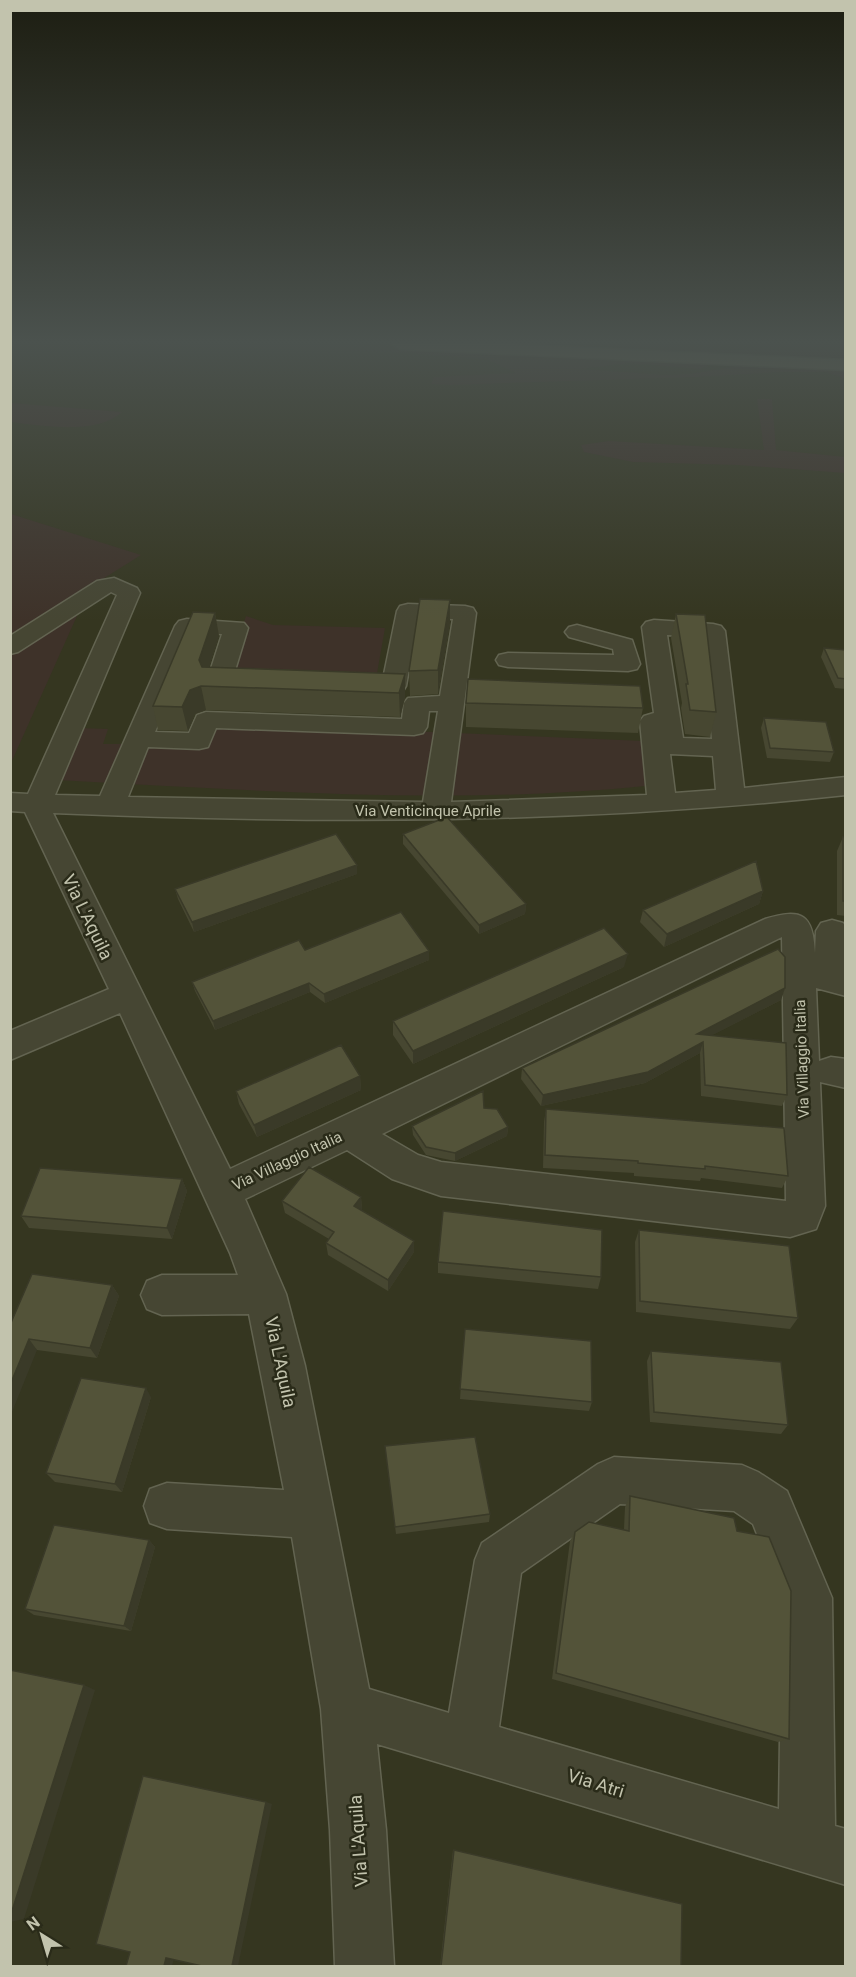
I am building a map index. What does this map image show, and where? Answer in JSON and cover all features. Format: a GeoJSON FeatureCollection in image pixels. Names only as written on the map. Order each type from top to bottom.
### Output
{"type":"FeatureCollection","features":[{"type":"Feature","properties":{"kind":"street"},"geometry":{"type":"LineString","coordinates":[[10,647],[105,586],[114,585],[129,593],[24,802]]}},
{"type":"Feature","properties":{"kind":"street"},"geometry":{"type":"LineString","coordinates":[[339,686],[394,686],[408,611],[465,613],[460,697],[436,813]]}},
{"type":"Feature","properties":{"kind":"street"},"geometry":{"type":"LineString","coordinates":[[110,806],[187,626],[236,628],[218,684],[270,685]]}},
{"type":"Feature","properties":{"kind":"street"},"geometry":{"type":"LineString","coordinates":[[726,748],[671,746],[654,627],[713,631],[726,748],[731,798]]}},
{"type":"Feature","properties":{"kind":"street"},"geometry":{"type":"LineString","coordinates":[[577,632],[624,645],[639,696],[650,701],[662,802]]}},
{"type":"Feature","properties":{"kind":"street"},"geometry":{"type":"LineString","coordinates":[[508,660],[628,662]]}},
{"type":"Feature","properties":{"kind":"street"},"geometry":{"type":"LineString","coordinates":[[139,739],[199,741],[206,720],[414,727],[417,703],[460,697]]}},
{"type":"Feature","properties":{"kind":"street","name":"Via Venticinque Aprile"},"geometry":{"type":"LineString","coordinates":[[24,802],[436,813],[731,798],[846,786]]}},
{"type":"Feature","properties":{"kind":"street","name":"Via L'Aquila"},"geometry":{"type":"LineString","coordinates":[[24,802],[41,821],[126,996],[171,1082],[222,1191],[265,1294],[312,1515],[347,1709],[358,1830],[364,1966]]}},
{"type":"Feature","properties":{"kind":"street","name":"Via Villaggio Italia"},"geometry":{"type":"LineString","coordinates":[[222,1191],[776,927],[791,924],[798,930],[806,1206],[802,1216],[790,1219],[441,1179],[423,1175],[376,1151],[351,1131]]}},
{"type":"Feature","properties":{"kind":"street"},"geometry":{"type":"LineString","coordinates":[[832,931],[829,981],[846,984]]}},
{"type":"Feature","properties":{"kind":"street"},"geometry":{"type":"LineString","coordinates":[[10,1046],[126,996]]}},
{"type":"Feature","properties":{"kind":"street"},"geometry":{"type":"LineString","coordinates":[[162,1294],[265,1294]]}},
{"type":"Feature","properties":{"kind":"street"},"geometry":{"type":"LineString","coordinates":[[470,1746],[499,1560],[614,1480],[742,1488],[770,1508],[807,1598],[826,1851]]}},
{"type":"Feature","properties":{"kind":"street"},"geometry":{"type":"LineString","coordinates":[[167,1506],[312,1515]]}},
{"type":"Feature","properties":{"kind":"street","name":"Via Atri"},"geometry":{"type":"LineString","coordinates":[[347,1709],[826,1851]]}},
{"type":"Feature","properties":{"kind":"shaded area"},"geometry":{"type":"Polygon","coordinates":[[[762,436],[775,436],[776,450],[845,457],[845,473],[738,465],[633,462],[584,452],[581,445],[609,441],[764,450],[762,436]]]}},
{"type":"Feature","properties":{"kind":"shaded area"},"geometry":{"type":"Polygon","coordinates":[[[11,514],[141,555],[90,587],[11,763],[11,514]]]}},
{"type":"Feature","properties":{"kind":"shaded area"},"geometry":{"type":"Polygon","coordinates":[[[246,616],[273,625],[385,628],[376,679],[227,675],[246,616]]]}},
{"type":"Feature","properties":{"kind":"shaded area"},"geometry":{"type":"Polygon","coordinates":[[[216,723],[644,741],[645,786],[572,792],[424,796],[278,792],[57,780],[79,728],[108,729],[103,744],[207,744],[216,723]]]}},
{"type":"Feature","properties":{"kind":"building"},"geometry":{"type":"Polygon","coordinates":[[[420,599],[450,600],[438,670],[409,671],[420,599]]]}},
{"type":"Feature","properties":{"kind":"building"},"geometry":{"type":"Polygon","coordinates":[[[193,612],[215,613],[199,660],[202,667],[405,674],[399,693],[201,686],[190,690],[182,707],[153,706],[193,612]]]}},
{"type":"Feature","properties":{"kind":"building"},"geometry":{"type":"Polygon","coordinates":[[[676,614],[705,615],[716,712],[690,710],[676,614]]]}},
{"type":"Feature","properties":{"kind":"building"},"geometry":{"type":"Polygon","coordinates":[[[824,648],[846,650],[846,679],[838,678],[824,648]]]}},
{"type":"Feature","properties":{"kind":"building"},"geometry":{"type":"Polygon","coordinates":[[[468,679],[640,686],[643,708],[466,703],[468,679]]]}},
{"type":"Feature","properties":{"kind":"building"},"geometry":{"type":"Polygon","coordinates":[[[764,718],[826,722],[834,752],[770,748],[764,718]]]}},
{"type":"Feature","properties":{"kind":"building"},"geometry":{"type":"Polygon","coordinates":[[[447,817],[526,904],[479,925],[403,834],[447,817]]]}},
{"type":"Feature","properties":{"kind":"building"},"geometry":{"type":"Polygon","coordinates":[[[336,834],[357,865],[192,922],[175,889],[336,834]]]}},
{"type":"Feature","properties":{"kind":"building"},"geometry":{"type":"Polygon","coordinates":[[[843,837],[846,838],[846,901],[843,901],[843,837]]]}},
{"type":"Feature","properties":{"kind":"building"},"geometry":{"type":"Polygon","coordinates":[[[756,861],[763,891],[667,934],[643,910],[756,861]]]}},
{"type":"Feature","properties":{"kind":"building"},"geometry":{"type":"Polygon","coordinates":[[[401,912],[429,951],[324,994],[309,983],[213,1021],[192,982],[299,940],[305,950],[401,912]]]}},
{"type":"Feature","properties":{"kind":"building"},"geometry":{"type":"Polygon","coordinates":[[[604,928],[628,954],[413,1051],[393,1021],[604,928]]]}},
{"type":"Feature","properties":{"kind":"building"},"geometry":{"type":"Polygon","coordinates":[[[778,949],[785,957],[785,988],[697,1034],[786,1043],[787,1095],[705,1085],[703,1042],[648,1072],[543,1095],[522,1068],[778,949]]]}},
{"type":"Feature","properties":{"kind":"building"},"geometry":{"type":"Polygon","coordinates":[[[341,1045],[360,1076],[254,1125],[236,1091],[341,1045]]]}},
{"type":"Feature","properties":{"kind":"building"},"geometry":{"type":"Polygon","coordinates":[[[483,1091],[484,1108],[497,1109],[508,1127],[455,1153],[426,1147],[412,1126],[483,1091]]]}},
{"type":"Feature","properties":{"kind":"building"},"geometry":{"type":"Polygon","coordinates":[[[546,1109],[784,1128],[788,1176],[705,1166],[705,1169],[638,1163],[638,1161],[545,1155],[546,1109]]]}},
{"type":"Feature","properties":{"kind":"building"},"geometry":{"type":"Polygon","coordinates":[[[309,1167],[361,1197],[354,1206],[414,1241],[388,1280],[326,1243],[334,1232],[282,1201],[309,1167]]]}},
{"type":"Feature","properties":{"kind":"building"},"geometry":{"type":"Polygon","coordinates":[[[40,1168],[182,1179],[167,1228],[21,1216],[40,1168]]]}},
{"type":"Feature","properties":{"kind":"building"},"geometry":{"type":"Polygon","coordinates":[[[443,1211],[602,1230],[601,1277],[438,1262],[443,1211]]]}},
{"type":"Feature","properties":{"kind":"building"},"geometry":{"type":"Polygon","coordinates":[[[639,1230],[789,1246],[798,1318],[640,1301],[639,1230]]]}},
{"type":"Feature","properties":{"kind":"building"},"geometry":{"type":"Polygon","coordinates":[[[32,1274],[112,1285],[90,1348],[29,1339],[10,1385],[10,1325],[32,1274]]]}},
{"type":"Feature","properties":{"kind":"building"},"geometry":{"type":"Polygon","coordinates":[[[465,1329],[591,1341],[592,1402],[460,1389],[465,1329]]]}},
{"type":"Feature","properties":{"kind":"building"},"geometry":{"type":"Polygon","coordinates":[[[651,1351],[781,1362],[788,1425],[654,1412],[651,1351]]]}},
{"type":"Feature","properties":{"kind":"building"},"geometry":{"type":"Polygon","coordinates":[[[81,1378],[146,1388],[115,1484],[46,1473],[81,1378]]]}},
{"type":"Feature","properties":{"kind":"building"},"geometry":{"type":"Polygon","coordinates":[[[475,1437],[490,1514],[395,1527],[385,1446],[475,1437]]]}},
{"type":"Feature","properties":{"kind":"building"},"geometry":{"type":"Polygon","coordinates":[[[630,1496],[734,1518],[737,1531],[769,1537],[791,1591],[789,1739],[556,1673],[575,1532],[589,1522],[629,1531],[630,1496]]]}},
{"type":"Feature","properties":{"kind":"building"},"geometry":{"type":"Polygon","coordinates":[[[54,1525],[149,1540],[124,1626],[25,1609],[54,1525]]]}},
{"type":"Feature","properties":{"kind":"building"},"geometry":{"type":"Polygon","coordinates":[[[10,1670],[84,1685],[10,1917],[10,1670]]]}},
{"type":"Feature","properties":{"kind":"building"},"geometry":{"type":"Polygon","coordinates":[[[143,1776],[266,1802],[232,1966],[202,1966],[166,1958],[164,1966],[126,1966],[130,1952],[96,1944],[143,1776]]]}},
{"type":"Feature","properties":{"kind":"building"},"geometry":{"type":"Polygon","coordinates":[[[454,1850],[682,1904],[681,1966],[441,1966],[454,1850]]]}}]}
